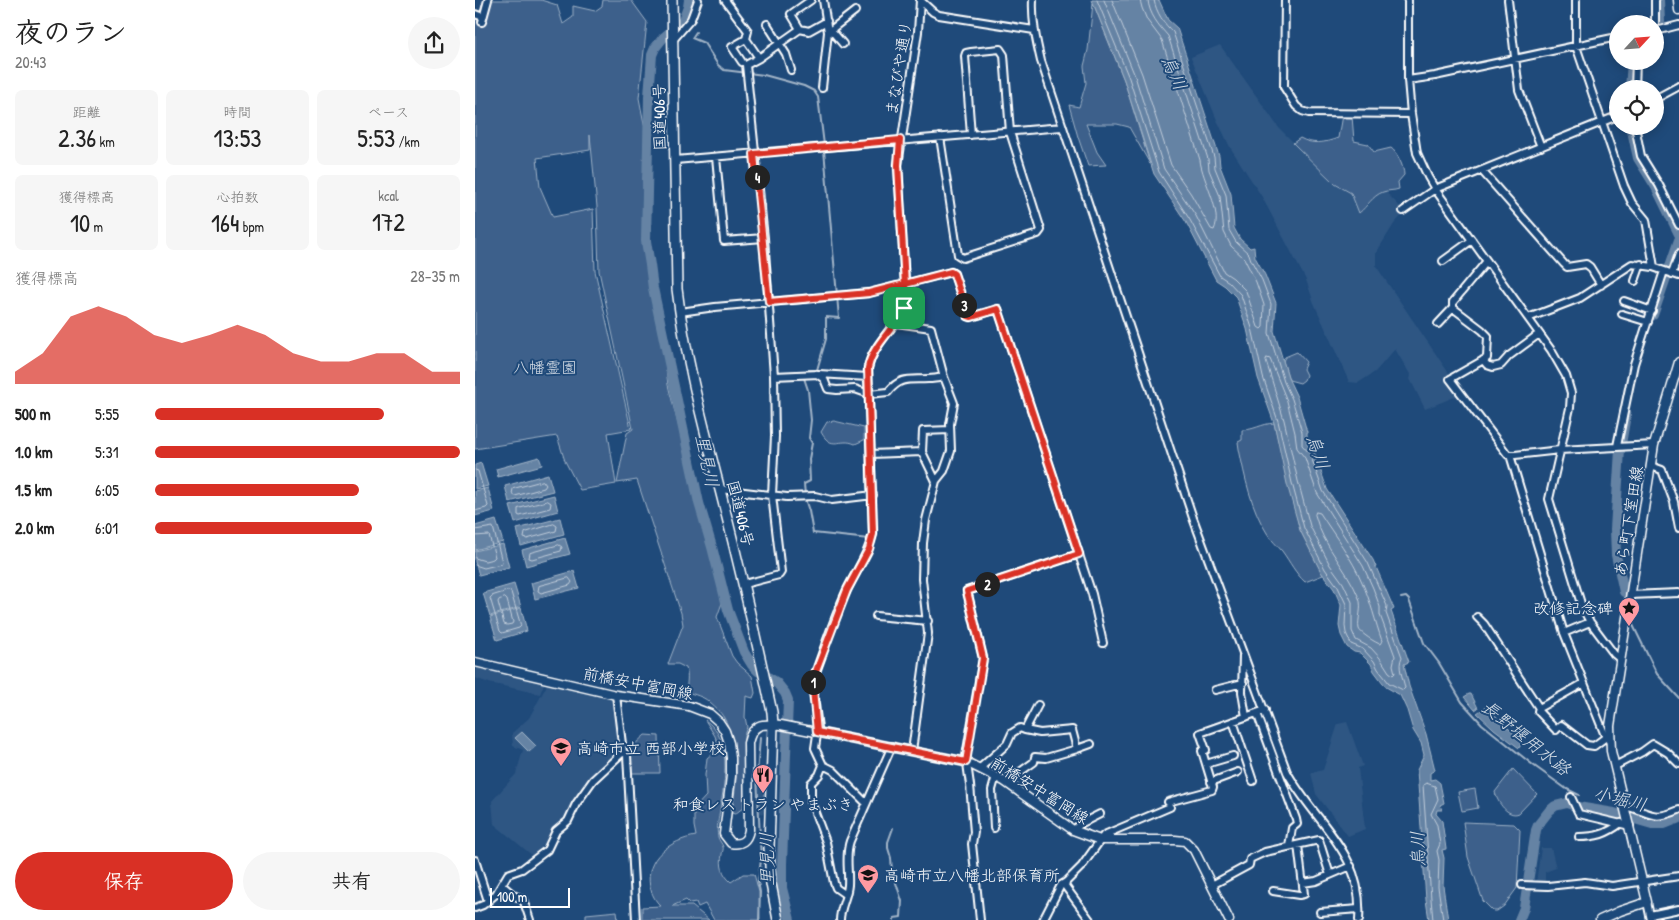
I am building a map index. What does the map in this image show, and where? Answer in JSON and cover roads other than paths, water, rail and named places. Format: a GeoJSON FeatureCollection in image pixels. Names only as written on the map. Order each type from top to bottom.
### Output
{"type":"FeatureCollection","features":[{"type":"Feature","properties":{"kind":"highway","name":"国道406号"},"geometry":{"type":"LineString","coordinates":[[672,0],[677,289],[694,382],[744,584],[765,680],[778,725],[769,847],[771,884],[778,920]]}},
{"type":"Feature","properties":{"kind":"main road"},"geometry":{"type":"LineString","coordinates":[[1678,0],[1679,10]]}},
{"type":"Feature","properties":{"kind":"main road","name":"あら町下室田線"},"geometry":{"type":"LineString","coordinates":[[1647,902],[1626,824],[1626,808],[1608,739],[1654,445],[1679,362]]}},
{"type":"Feature","properties":{"kind":"main road","name":"前橋安中富岡線"},"geometry":{"type":"LineString","coordinates":[[475,662],[616,695],[689,706],[710,714],[719,722],[729,743],[731,758],[724,834],[731,843],[737,844],[744,841],[749,830],[749,743],[751,733],[754,728],[760,726],[778,725],[793,727],[966,762],[1006,782],[1073,830],[1100,840],[1185,841],[1194,850],[1229,920]]}},
{"type":"Feature","properties":{"kind":"main road"},"geometry":{"type":"LineString","coordinates":[[1600,920],[1647,902]]}},
{"type":"Feature","properties":{"kind":"street"},"geometry":{"type":"LineString","coordinates":[[475,14],[482,19],[488,0]]}},
{"type":"Feature","properties":{"kind":"street"},"geometry":{"type":"LineString","coordinates":[[673,38],[691,19],[698,0]]}},
{"type":"Feature","properties":{"kind":"street"},"geometry":{"type":"LineString","coordinates":[[725,0],[748,31],[746,39],[732,47],[741,62]]}},
{"type":"Feature","properties":{"kind":"street"},"geometry":{"type":"LineString","coordinates":[[811,0],[791,14],[801,29],[809,31],[827,21]]}},
{"type":"Feature","properties":{"kind":"street"},"geometry":{"type":"LineString","coordinates":[[822,88],[830,31],[823,0]]}},
{"type":"Feature","properties":{"kind":"street"},"geometry":{"type":"LineString","coordinates":[[920,0],[939,15],[1034,30]]}},
{"type":"Feature","properties":{"kind":"street","name":"まなびや通り"},"geometry":{"type":"LineString","coordinates":[[823,765],[815,748],[817,732],[813,689],[815,674],[847,590],[869,549],[873,534],[868,368],[873,352],[896,323],[906,300],[898,165],[900,140],[918,32],[920,0]]}},
{"type":"Feature","properties":{"kind":"street"},"geometry":{"type":"LineString","coordinates":[[1033,0],[1032,16],[1041,61],[1212,574],[1243,651],[1284,764],[1296,788],[1340,844],[1351,866],[1356,882],[1359,920]]}},
{"type":"Feature","properties":{"kind":"street"},"geometry":{"type":"LineString","coordinates":[[1285,0],[1284,88],[1296,106],[1309,113],[1411,114]]}},
{"type":"Feature","properties":{"kind":"street"},"geometry":{"type":"LineString","coordinates":[[1408,0],[1408,80],[1417,153],[1435,189],[1559,362],[1566,376],[1571,393],[1570,408],[1549,499],[1582,607],[1590,622],[1613,654],[1620,659]]}},
{"type":"Feature","properties":{"kind":"street"},"geometry":{"type":"LineString","coordinates":[[1508,0],[1519,90],[1541,147]]}},
{"type":"Feature","properties":{"kind":"street"},"geometry":{"type":"LineString","coordinates":[[1576,0],[1576,46],[1624,186],[1632,203],[1646,220],[1654,267]]}},
{"type":"Feature","properties":{"kind":"street"},"geometry":{"type":"LineString","coordinates":[[1655,0],[1656,15]]}},
{"type":"Feature","properties":{"kind":"street"},"geometry":{"type":"LineString","coordinates":[[830,31],[855,11]]}},
{"type":"Feature","properties":{"kind":"street"},"geometry":{"type":"LineString","coordinates":[[767,24],[786,54],[791,70]]}},
{"type":"Feature","properties":{"kind":"street"},"geometry":{"type":"LineString","coordinates":[[1664,27],[1679,25]]}},
{"type":"Feature","properties":{"kind":"street"},"geometry":{"type":"LineString","coordinates":[[744,584],[781,574],[772,496],[775,436],[774,376],[769,302],[746,65],[801,29]]}},
{"type":"Feature","properties":{"kind":"street"},"geometry":{"type":"LineString","coordinates":[[830,31],[843,44]]}},
{"type":"Feature","properties":{"kind":"street"},"geometry":{"type":"LineString","coordinates":[[746,39],[759,58]]}},
{"type":"Feature","properties":{"kind":"street"},"geometry":{"type":"LineString","coordinates":[[1408,80],[1435,76],[1609,39]]}},
{"type":"Feature","properties":{"kind":"street"},"geometry":{"type":"LineString","coordinates":[[940,138],[958,255],[963,258],[1038,234],[1041,230],[1010,132],[1002,51],[1000,49],[966,53],[971,135]]}},
{"type":"Feature","properties":{"kind":"street"},"geometry":{"type":"LineString","coordinates":[[1664,94],[1679,86]]}},
{"type":"Feature","properties":{"kind":"street"},"geometry":{"type":"LineString","coordinates":[[1403,211],[1435,189],[1609,119]]}},
{"type":"Feature","properties":{"kind":"street"},"geometry":{"type":"LineString","coordinates":[[675,160],[1062,127]]}},
{"type":"Feature","properties":{"kind":"street"},"geometry":{"type":"LineString","coordinates":[[1637,135],[1641,156],[1659,185],[1679,225]]}},
{"type":"Feature","properties":{"kind":"street"},"geometry":{"type":"LineString","coordinates":[[716,157],[723,241],[764,238]]}},
{"type":"Feature","properties":{"kind":"street"},"geometry":{"type":"LineString","coordinates":[[1482,171],[1564,264],[1570,267],[1586,264],[1601,284]]}},
{"type":"Feature","properties":{"kind":"street"},"geometry":{"type":"LineString","coordinates":[[1443,261],[1472,240]]}},
{"type":"Feature","properties":{"kind":"street"},"geometry":{"type":"LineString","coordinates":[[1620,446],[1630,381],[1648,322],[1668,273],[1679,254]]}},
{"type":"Feature","properties":{"kind":"street"},"geometry":{"type":"LineString","coordinates":[[1438,324],[1453,308],[1453,302],[1487,261]]}},
{"type":"Feature","properties":{"kind":"street"},"geometry":{"type":"LineString","coordinates":[[1635,281],[1641,264]]}},
{"type":"Feature","properties":{"kind":"street"},"geometry":{"type":"LineString","coordinates":[[1528,318],[1580,298],[1629,266],[1641,264],[1679,276]]}},
{"type":"Feature","properties":{"kind":"street"},"geometry":{"type":"LineString","coordinates":[[680,312],[869,293],[951,272],[954,274],[968,316],[971,317],[998,309],[1092,594],[1103,643]]}},
{"type":"Feature","properties":{"kind":"street"},"geometry":{"type":"LineString","coordinates":[[1624,301],[1652,311]]}},
{"type":"Feature","properties":{"kind":"street"},"geometry":{"type":"LineString","coordinates":[[1453,308],[1488,336],[1487,358],[1450,379],[1505,452],[1510,455],[1560,450],[1654,445]]}},
{"type":"Feature","properties":{"kind":"street"},"geometry":{"type":"LineString","coordinates":[[1621,314],[1648,322]]}},
{"type":"Feature","properties":{"kind":"street"},"geometry":{"type":"LineString","coordinates":[[896,323],[931,328],[944,377],[954,403],[950,430],[952,445],[949,460],[944,471],[936,481],[928,507],[923,543],[923,579],[928,621],[925,664],[912,751]]}},
{"type":"Feature","properties":{"kind":"street"},"geometry":{"type":"LineString","coordinates":[[1483,360],[1487,365],[1493,367],[1501,365],[1509,356],[1539,334]]}},
{"type":"Feature","properties":{"kind":"street"},"geometry":{"type":"LineString","coordinates":[[774,376],[817,374],[868,377]]}},
{"type":"Feature","properties":{"kind":"street"},"geometry":{"type":"LineString","coordinates":[[817,374],[824,379],[828,388],[837,390],[855,389],[869,394],[888,392],[894,384],[912,378],[944,377]]}},
{"type":"Feature","properties":{"kind":"street"},"geometry":{"type":"LineString","coordinates":[[936,481],[922,452],[923,431],[950,430]]}},
{"type":"Feature","properties":{"kind":"street"},"geometry":{"type":"LineString","coordinates":[[871,454],[922,452]]}},
{"type":"Feature","properties":{"kind":"street"},"geometry":{"type":"LineString","coordinates":[[1477,618],[1484,624],[1539,708],[1538,710],[1556,730],[1561,725],[1587,745],[1594,746],[1608,739],[1583,683],[1564,633],[1510,455]]}},
{"type":"Feature","properties":{"kind":"street"},"geometry":{"type":"LineString","coordinates":[[1651,466],[1662,470],[1676,502],[1679,528]]}},
{"type":"Feature","properties":{"kind":"street"},"geometry":{"type":"LineString","coordinates":[[720,489],[772,496],[815,496],[832,500],[873,495]]}},
{"type":"Feature","properties":{"kind":"street"},"geometry":{"type":"LineString","coordinates":[[980,920],[972,844],[974,832],[970,785],[966,762],[983,658],[967,591],[1079,554]]}},
{"type":"Feature","properties":{"kind":"street"},"geometry":{"type":"LineString","coordinates":[[1630,595],[1679,593]]}},
{"type":"Feature","properties":{"kind":"street"},"geometry":{"type":"LineString","coordinates":[[876,616],[928,621]]}},
{"type":"Feature","properties":{"kind":"street"},"geometry":{"type":"LineString","coordinates":[[1564,633],[1590,622]]}},
{"type":"Feature","properties":{"kind":"street"},"geometry":{"type":"LineString","coordinates":[[1243,651],[1246,717]]}},
{"type":"Feature","properties":{"kind":"street"},"geometry":{"type":"LineString","coordinates":[[1215,690],[1243,683]]}},
{"type":"Feature","properties":{"kind":"street"},"geometry":{"type":"LineString","coordinates":[[1539,708],[1583,683]]}},
{"type":"Feature","properties":{"kind":"street"},"geometry":{"type":"LineString","coordinates":[[616,695],[623,752],[627,755],[636,920]]}},
{"type":"Feature","properties":{"kind":"street"},"geometry":{"type":"LineString","coordinates":[[1025,730],[1038,705]]}},
{"type":"Feature","properties":{"kind":"street"},"geometry":{"type":"LineString","coordinates":[[1043,920],[1061,885],[1091,855],[1104,835],[1169,804],[1212,790],[1203,751],[1206,750],[1200,733],[1265,710]]}},
{"type":"Feature","properties":{"kind":"street"},"geometry":{"type":"LineString","coordinates":[[1257,713],[1296,819],[1297,824],[1292,828],[1289,846]]}},
{"type":"Feature","properties":{"kind":"street"},"geometry":{"type":"LineString","coordinates":[[1233,722],[1253,781]]}},
{"type":"Feature","properties":{"kind":"street"},"geometry":{"type":"LineString","coordinates":[[980,768],[1007,744],[1012,733],[1020,728],[1040,733],[1073,730],[1077,749]]}},
{"type":"Feature","properties":{"kind":"street"},"geometry":{"type":"LineString","coordinates":[[1006,782],[1034,762],[1035,757],[1046,758],[1091,744]]}},
{"type":"Feature","properties":{"kind":"street"},"geometry":{"type":"LineString","coordinates":[[1615,766],[1653,744],[1668,753],[1679,764]]}},
{"type":"Feature","properties":{"kind":"street"},"geometry":{"type":"LineString","coordinates":[[841,920],[840,912],[848,885],[848,848],[852,833],[892,746]]}},
{"type":"Feature","properties":{"kind":"street"},"geometry":{"type":"LineString","coordinates":[[475,908],[488,901],[503,886],[509,874],[523,869],[547,850],[556,831],[568,821],[576,804],[593,780],[623,752]]}},
{"type":"Feature","properties":{"kind":"street"},"geometry":{"type":"LineString","coordinates":[[1206,764],[1233,756]]}},
{"type":"Feature","properties":{"kind":"street"},"geometry":{"type":"LineString","coordinates":[[846,895],[836,888],[834,883],[825,842],[811,802],[811,783],[819,775],[823,765],[833,770],[866,803]]}},
{"type":"Feature","properties":{"kind":"street"},"geometry":{"type":"LineString","coordinates":[[1211,782],[1238,772]]}},
{"type":"Feature","properties":{"kind":"street"},"geometry":{"type":"LineString","coordinates":[[994,828],[992,790],[996,776]]}},
{"type":"Feature","properties":{"kind":"street"},"geometry":{"type":"LineString","coordinates":[[1571,797],[1578,813],[1626,824]]}},
{"type":"Feature","properties":{"kind":"street"},"geometry":{"type":"LineString","coordinates":[[1626,808],[1655,817],[1665,816],[1679,810]]}},
{"type":"Feature","properties":{"kind":"street"},"geometry":{"type":"LineString","coordinates":[[1073,830],[1100,814]]}},
{"type":"Feature","properties":{"kind":"street"},"geometry":{"type":"LineString","coordinates":[[1579,837],[1602,835],[1626,824]]}},
{"type":"Feature","properties":{"kind":"street"},"geometry":{"type":"LineString","coordinates":[[1212,885],[1249,865],[1250,859],[1265,852],[1319,840],[1331,875]]}},
{"type":"Feature","properties":{"kind":"street"},"geometry":{"type":"LineString","coordinates":[[1273,891],[1304,894],[1298,845]]}},
{"type":"Feature","properties":{"kind":"street"},"geometry":{"type":"LineString","coordinates":[[475,860],[488,901]]}},
{"type":"Feature","properties":{"kind":"street"},"geometry":{"type":"LineString","coordinates":[[1303,883],[1316,881],[1351,866]]}},
{"type":"Feature","properties":{"kind":"street"},"geometry":{"type":"LineString","coordinates":[[1522,885],[1535,887],[1580,882],[1612,886],[1679,876]]}},
{"type":"Feature","properties":{"kind":"street"},"geometry":{"type":"LineString","coordinates":[[1066,882],[1065,886],[1090,920]]}},
{"type":"Feature","properties":{"kind":"street"},"geometry":{"type":"LineString","coordinates":[[503,886],[515,896],[523,899],[530,920]]}},
{"type":"Feature","properties":{"kind":"street"},"geometry":{"type":"LineString","coordinates":[[1647,902],[1650,917],[1679,909]]}},
{"type":"Feature","properties":{"kind":"street"},"geometry":{"type":"LineString","coordinates":[[1320,912],[1359,909]]}},
{"type":"Feature","properties":{"kind":"water","name":"烏川"},"geometry":{"type":"Polygon","coordinates":[[[1092,0],[1159,0],[1168,20],[1177,28],[1219,156],[1220,166],[1231,194],[1234,228],[1240,239],[1250,248],[1254,247],[1255,257],[1265,275],[1276,303],[1274,331],[1289,380],[1297,397],[1307,432],[1307,444],[1314,451],[1327,489],[1373,560],[1394,609],[1391,611],[1409,662],[1404,664],[1409,686],[1426,734],[1435,770],[1430,773],[1430,780],[1435,779],[1440,783],[1444,803],[1440,805],[1442,810],[1437,810],[1436,814],[1442,821],[1446,849],[1442,850],[1444,858],[1443,886],[1448,920],[1429,920],[1417,770],[1424,755],[1421,743],[1413,730],[1400,695],[1386,687],[1371,664],[1360,653],[1354,652],[1347,647],[1341,635],[1339,626],[1341,605],[1334,589],[1321,572],[1300,530],[1287,484],[1274,423],[1258,378],[1247,329],[1236,297],[1216,280],[1186,222],[1154,174],[1124,80],[1092,0]]]}},
{"type":"Feature","properties":{"kind":"water"},"geometry":{"type":"Polygon","coordinates":[[[539,457],[542,465],[498,477],[496,469],[539,457]]]}},
{"type":"Feature","properties":{"kind":"water"},"geometry":{"type":"Polygon","coordinates":[[[481,463],[488,486],[475,489],[475,465],[481,463]]]}},
{"type":"Feature","properties":{"kind":"water"},"geometry":{"type":"Polygon","coordinates":[[[548,474],[553,491],[509,502],[505,486],[548,474]]]}},
{"type":"Feature","properties":{"kind":"water"},"geometry":{"type":"Polygon","coordinates":[[[488,488],[494,511],[475,516],[475,491],[488,488]]]}},
{"type":"Feature","properties":{"kind":"water"},"geometry":{"type":"Polygon","coordinates":[[[554,495],[558,511],[515,523],[510,506],[554,495]]]}},
{"type":"Feature","properties":{"kind":"water"},"geometry":{"type":"Polygon","coordinates":[[[560,518],[564,534],[521,546],[517,529],[560,518]]]}},
{"type":"Feature","properties":{"kind":"water"},"geometry":{"type":"Polygon","coordinates":[[[496,520],[503,542],[475,550],[475,526],[496,520]]]}},
{"type":"Feature","properties":{"kind":"water"},"geometry":{"type":"Polygon","coordinates":[[[565,538],[570,554],[526,566],[522,550],[565,538]]]}},
{"type":"Feature","properties":{"kind":"water"},"geometry":{"type":"Polygon","coordinates":[[[503,544],[509,567],[479,575],[475,562],[475,551],[503,544]]]}},
{"type":"Feature","properties":{"kind":"water"},"geometry":{"type":"Polygon","coordinates":[[[574,571],[579,588],[535,599],[531,583],[574,571]]]}},
{"type":"Feature","properties":{"kind":"water"},"geometry":{"type":"Polygon","coordinates":[[[514,584],[521,607],[490,616],[483,593],[514,584]]]}},
{"type":"Feature","properties":{"kind":"water"},"geometry":{"type":"Polygon","coordinates":[[[521,608],[527,631],[497,640],[490,617],[521,608]]]}},
{"type":"Feature","properties":{"kind":"water"},"geometry":{"type":"Polygon","coordinates":[[[1471,694],[1478,708],[1475,710],[1464,697],[1471,694]]]}},
{"type":"Feature","properties":{"kind":"water"},"geometry":{"type":"Polygon","coordinates":[[[1487,706],[1501,722],[1523,741],[1519,748],[1477,713],[1487,706]]]}},
{"type":"Feature","properties":{"kind":"water"},"geometry":{"type":"Polygon","coordinates":[[[522,732],[536,746],[529,752],[515,738],[522,732]]]}},
{"type":"Feature","properties":{"kind":"waterway","name":"里見川"},"geometry":{"type":"LineString","coordinates":[[689,0],[683,21],[663,38],[652,55],[649,96],[646,241],[653,288],[699,503],[728,610],[744,652],[752,665],[776,682],[788,700],[782,888],[790,920]]}},
{"type":"Feature","properties":{"kind":"waterway"},"geometry":{"type":"LineString","coordinates":[[1659,0],[1660,15]]}},
{"type":"Feature","properties":{"kind":"waterway"},"geometry":{"type":"LineString","coordinates":[[696,32],[692,38],[704,43],[718,65],[724,70],[764,75],[804,86],[814,91],[818,97],[824,145]]}},
{"type":"Feature","properties":{"kind":"waterway"},"geometry":{"type":"LineString","coordinates":[[1631,70],[1631,80]]}},
{"type":"Feature","properties":{"kind":"waterway"},"geometry":{"type":"LineString","coordinates":[[1633,135],[1638,158],[1656,187],[1679,234]]}},
{"type":"Feature","properties":{"kind":"waterway"},"geometry":{"type":"LineString","coordinates":[[805,373],[807,370],[817,370],[826,339],[826,317],[839,318],[824,150]]}},
{"type":"Feature","properties":{"kind":"waterway"},"geometry":{"type":"LineString","coordinates":[[1653,315],[1679,240]]}},
{"type":"Feature","properties":{"kind":"waterway"},"geometry":{"type":"LineString","coordinates":[[804,378],[808,390],[811,420],[809,438],[812,443],[809,459],[810,481],[804,484],[805,495]]}},
{"type":"Feature","properties":{"kind":"waterway"},"geometry":{"type":"LineString","coordinates":[[1624,592],[1616,555],[1615,529],[1620,450],[1626,415]]}},
{"type":"Feature","properties":{"kind":"waterway"},"geometry":{"type":"LineString","coordinates":[[805,499],[813,533],[869,539]]}},
{"type":"Feature","properties":{"kind":"waterway","name":"長野堰用水路"},"geometry":{"type":"LineString","coordinates":[[1401,598],[1406,597],[1409,600],[1424,643],[1439,663],[1462,702],[1482,724],[1533,765],[1565,788],[1579,795]]}},
{"type":"Feature","properties":{"kind":"waterway"},"geometry":{"type":"LineString","coordinates":[[832,617],[840,598]]}},
{"type":"Feature","properties":{"kind":"waterway"},"geometry":{"type":"LineString","coordinates":[[1630,619],[1657,674],[1679,698]]}},
{"type":"Feature","properties":{"kind":"waterway"},"geometry":{"type":"LineString","coordinates":[[813,713],[810,684],[829,624]]}},
{"type":"Feature","properties":{"kind":"waterway"},"geometry":{"type":"LineString","coordinates":[[759,920],[760,892],[758,882],[761,860],[757,775],[760,738]]}},
{"type":"Feature","properties":{"kind":"waterway","name":"小堀川"},"geometry":{"type":"LineString","coordinates":[[1519,920],[1524,908],[1536,830],[1549,811],[1555,806],[1567,803],[1578,807],[1614,813],[1652,824],[1664,824],[1679,818]]}},
{"type":"Feature","properties":{"kind":"waterway"},"geometry":{"type":"LineString","coordinates":[[893,828],[888,848],[892,871],[902,901],[901,917],[894,918],[894,920]]}},
{"type":"Feature","properties":{"kind":"place","name":"改修記念碑"},"geometry":{"type":"Point","coordinates":[1629,627]}},
{"type":"Feature","properties":{"kind":"place","name":"高崎市立 西部小学校"},"geometry":{"type":"Point","coordinates":[561,767]}},
{"type":"Feature","properties":{"kind":"place","name":"和食レストラン やまぶき"},"geometry":{"type":"Point","coordinates":[763,794]}},
{"type":"Feature","properties":{"kind":"place","name":"高崎市立八幡北部保育所"},"geometry":{"type":"Point","coordinates":[868,894]}},
{"type":"Feature","properties":{"kind":"park label","name":"八幡霊園"},"geometry":{"type":"Point","coordinates":[545,367]}}]}
